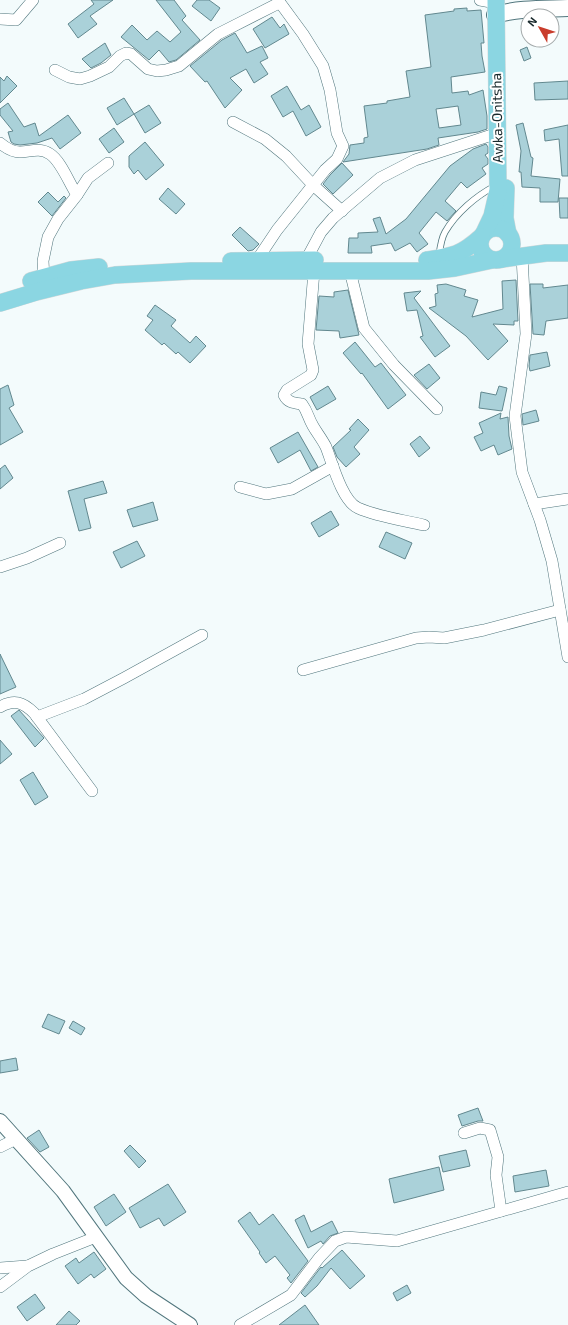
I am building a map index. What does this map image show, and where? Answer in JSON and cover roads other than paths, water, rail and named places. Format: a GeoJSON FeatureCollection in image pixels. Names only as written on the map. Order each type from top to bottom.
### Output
{"type":"FeatureCollection","features":[{"type":"Feature","properties":{"kind":"main road"},"geometry":{"type":"LineString","coordinates":[[497,5],[535,9],[568,8]]}},
{"type":"Feature","properties":{"kind":"main road","name":"Awka-Onitsha"},"geometry":{"type":"LineString","coordinates":[[482,235],[492,216],[498,185],[497,5]]}},
{"type":"Feature","properties":{"kind":"main road","name":"Awka-Onitsha"},"geometry":{"type":"LineString","coordinates":[[497,5],[504,46],[507,156],[505,218],[509,235]]}},
{"type":"Feature","properties":{"kind":"main road"},"geometry":{"type":"LineString","coordinates":[[0,303],[81,281],[115,275],[423,261],[462,252],[488,230],[496,228],[505,231],[528,247],[546,253]]}},
{"type":"Feature","properties":{"kind":"main road"},"geometry":{"type":"LineString","coordinates":[[482,235],[480,249],[486,258],[497,259],[510,252],[512,246],[509,235]]}},
{"type":"Feature","properties":{"kind":"main road"},"geometry":{"type":"LineString","coordinates":[[0,292],[71,270],[141,262],[257,260],[350,271],[428,271],[455,268],[497,259],[546,253],[568,253]]}},
{"type":"Feature","properties":{"kind":"street"},"geometry":{"type":"LineString","coordinates":[[0,19],[16,20],[33,0]]}},
{"type":"Feature","properties":{"kind":"street"},"geometry":{"type":"LineString","coordinates":[[55,70],[68,77],[80,79],[108,67],[120,56],[126,53],[131,54],[148,69],[157,71],[166,70],[179,66],[218,34],[233,25],[242,23],[279,2],[323,66],[330,90],[337,133],[343,146],[336,159],[277,230],[257,260]]}},
{"type":"Feature","properties":{"kind":"street"},"geometry":{"type":"LineString","coordinates":[[233,122],[265,140],[286,156],[313,185],[342,211]]}},
{"type":"Feature","properties":{"kind":"street"},"geometry":{"type":"LineString","coordinates":[[424,524],[381,515],[357,508],[349,501],[337,478],[325,445],[312,424],[308,411],[302,404],[286,400],[284,395],[287,390],[311,375],[314,370],[308,344],[310,266],[321,232],[333,218],[380,178],[415,160],[498,133]]}},
{"type":"Feature","properties":{"kind":"street"},"geometry":{"type":"LineString","coordinates":[[0,143],[10,150],[20,152],[36,149],[49,153],[59,164],[77,195]]}},
{"type":"Feature","properties":{"kind":"street"},"geometry":{"type":"LineString","coordinates":[[44,278],[43,261],[48,237],[58,219],[88,178],[108,163]]}},
{"type":"Feature","properties":{"kind":"street"},"geometry":{"type":"LineString","coordinates":[[522,256],[526,334],[515,416],[522,472],[552,561],[568,657]]}},
{"type":"Feature","properties":{"kind":"street"},"geometry":{"type":"LineString","coordinates":[[350,271],[364,328],[394,365],[438,409]]}},
{"type":"Feature","properties":{"kind":"street"},"geometry":{"type":"LineString","coordinates":[[240,487],[266,494],[292,489],[333,466]]}},
{"type":"Feature","properties":{"kind":"street"},"geometry":{"type":"LineString","coordinates":[[534,504],[568,499]]}},
{"type":"Feature","properties":{"kind":"street"},"geometry":{"type":"LineString","coordinates":[[0,567],[27,558],[60,543]]}},
{"type":"Feature","properties":{"kind":"street"},"geometry":{"type":"LineString","coordinates":[[303,670],[416,638],[444,638],[560,610]]}},
{"type":"Feature","properties":{"kind":"street"},"geometry":{"type":"LineString","coordinates":[[37,718],[84,698],[124,678],[202,635]]}},
{"type":"Feature","properties":{"kind":"street"},"geometry":{"type":"LineString","coordinates":[[0,707],[17,702],[26,705],[92,791]]}},
{"type":"Feature","properties":{"kind":"street"},"geometry":{"type":"LineString","coordinates":[[0,1121],[63,1191],[126,1278],[146,1296],[190,1325]]}},
{"type":"Feature","properties":{"kind":"street"},"geometry":{"type":"LineString","coordinates":[[464,1133],[480,1128],[490,1130],[498,1157],[496,1175],[501,1211]]}},
{"type":"Feature","properties":{"kind":"street"},"geometry":{"type":"LineString","coordinates":[[0,1148],[16,1139]]}},
{"type":"Feature","properties":{"kind":"street"},"geometry":{"type":"LineString","coordinates":[[240,1325],[291,1295],[319,1258],[336,1241],[346,1237],[397,1241],[568,1192]]}},
{"type":"Feature","properties":{"kind":"street"},"geometry":{"type":"LineString","coordinates":[[0,1287],[28,1266],[53,1254],[96,1237]]}},
{"type":"Feature","properties":{"kind":"street"},"geometry":{"type":"LineString","coordinates":[[0,1268],[28,1266]]}},
{"type":"Feature","properties":{"kind":"lane"},"geometry":{"type":"LineString","coordinates":[[438,258],[442,239],[451,224],[462,211],[482,193],[498,185]]}}]}
